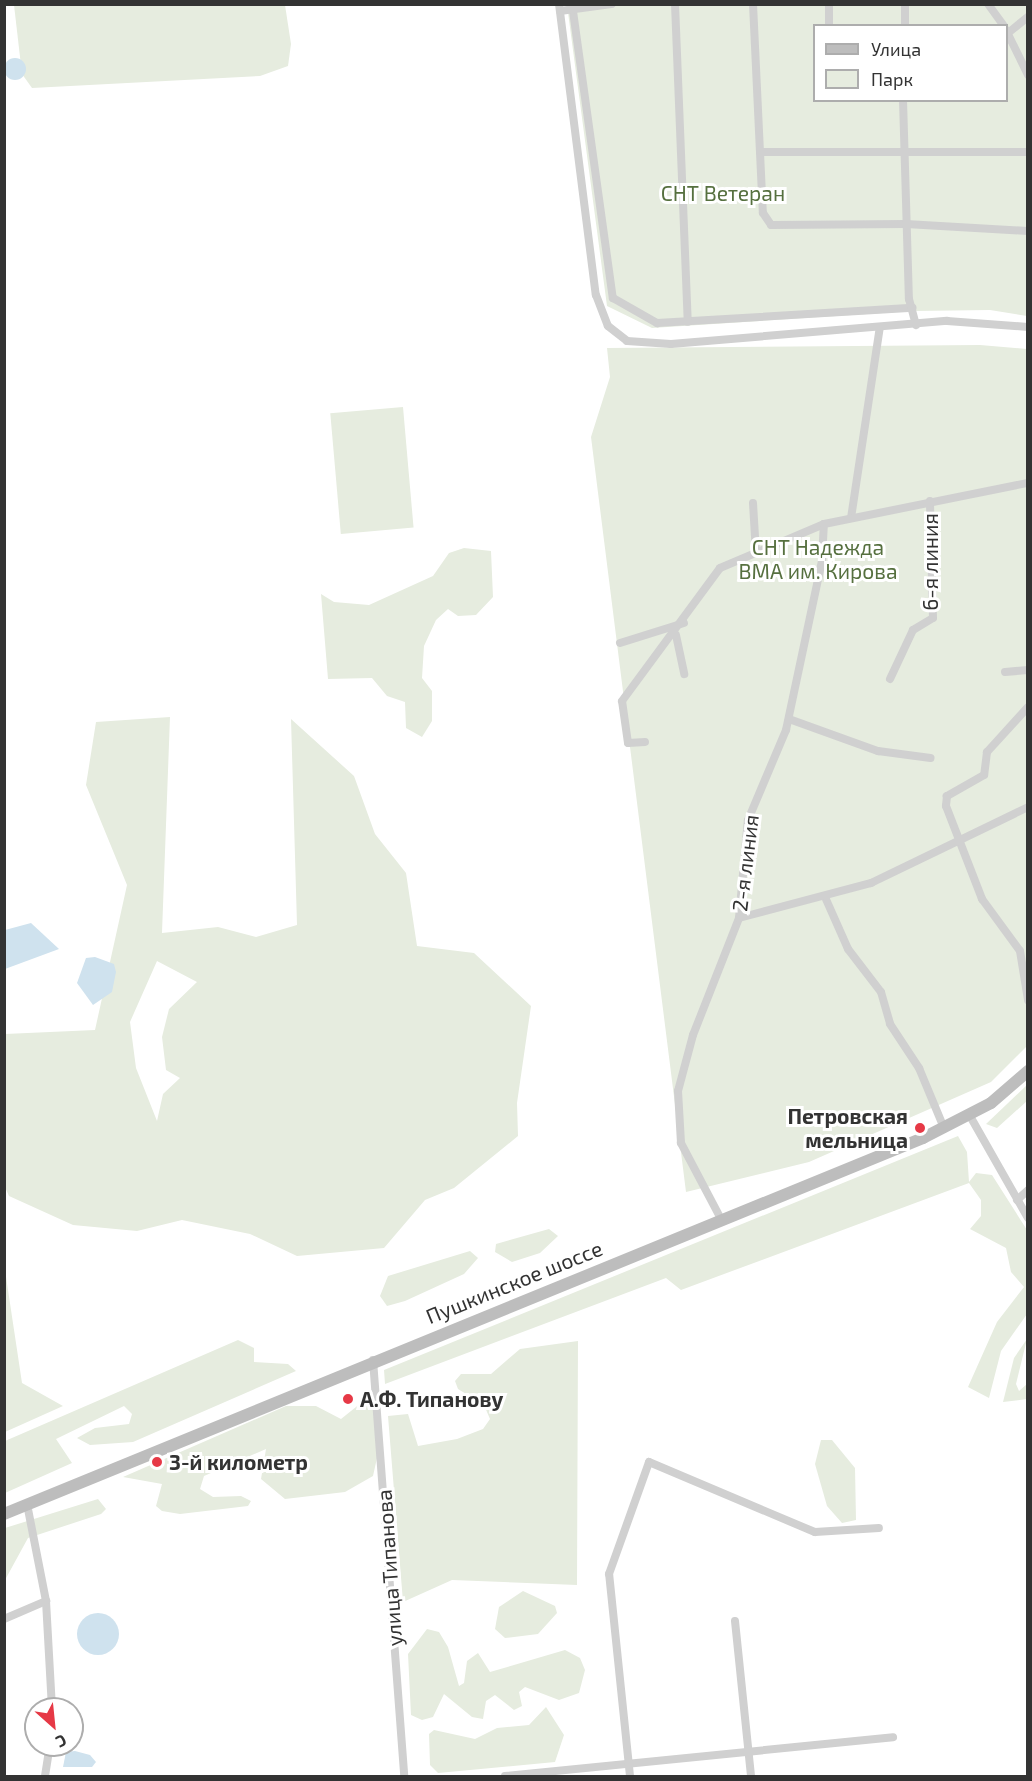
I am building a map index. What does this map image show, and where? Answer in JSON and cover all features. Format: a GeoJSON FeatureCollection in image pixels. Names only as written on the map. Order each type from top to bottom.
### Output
{"type":"FeatureCollection","features":[{"type":"Feature","properties":{"kind":"main road","name":"Пушкинское шоссе"},"geometry":{"type":"LineString","coordinates":[[4,1514],[373,1359],[944,1128],[970,1116],[1028,1071]]}},
{"type":"Feature","properties":{"kind":"street"},"geometry":{"type":"LineString","coordinates":[[612,4],[559,8],[596,295],[608,326],[627,341],[671,344],[880,327],[993,321],[1028,327]]}},
{"type":"Feature","properties":{"kind":"street"},"geometry":{"type":"LineString","coordinates":[[675,4],[688,322]]}},
{"type":"Feature","properties":{"kind":"street"},"geometry":{"type":"LineString","coordinates":[[753,4],[763,213],[771,225],[906,224],[1028,231]]}},
{"type":"Feature","properties":{"kind":"street"},"geometry":{"type":"LineString","coordinates":[[829,4],[829,24]]}},
{"type":"Feature","properties":{"kind":"street"},"geometry":{"type":"LineString","coordinates":[[905,4],[905,24]]}},
{"type":"Feature","properties":{"kind":"street"},"geometry":{"type":"LineString","coordinates":[[988,4],[1002,24]]}},
{"type":"Feature","properties":{"kind":"street"},"geometry":{"type":"LineString","coordinates":[[573,7],[613,298],[657,323],[913,308]]}},
{"type":"Feature","properties":{"kind":"street"},"geometry":{"type":"LineString","coordinates":[[1008,28],[1028,17]]}},
{"type":"Feature","properties":{"kind":"street"},"geometry":{"type":"LineString","coordinates":[[1008,33],[1028,75]]}},
{"type":"Feature","properties":{"kind":"street"},"geometry":{"type":"LineString","coordinates":[[903,102],[906,224],[916,325]]}},
{"type":"Feature","properties":{"kind":"street"},"geometry":{"type":"LineString","coordinates":[[760,152],[903,148],[1028,152]]}},
{"type":"Feature","properties":{"kind":"street"},"geometry":{"type":"LineString","coordinates":[[851,518],[880,327]]}},
{"type":"Feature","properties":{"kind":"street"},"geometry":{"type":"LineString","coordinates":[[645,742],[628,743],[622,701],[676,635],[720,568],[824,524],[1028,483]]}},
{"type":"Feature","properties":{"kind":"street","name":"6-я линия"},"geometry":{"type":"LineString","coordinates":[[890,679],[913,630],[933,618],[927,532],[930,501]]}},
{"type":"Feature","properties":{"kind":"street"},"geometry":{"type":"LineString","coordinates":[[753,503],[756,553]]}},
{"type":"Feature","properties":{"kind":"street","name":"2-я линия"},"geometry":{"type":"LineString","coordinates":[[721,1219],[681,1143],[678,1091],[693,1035],[739,918],[751,808],[789,719],[822,560],[824,524]]}},
{"type":"Feature","properties":{"kind":"street"},"geometry":{"type":"LineString","coordinates":[[620,643],[684,623]]}},
{"type":"Feature","properties":{"kind":"street"},"geometry":{"type":"LineString","coordinates":[[676,635],[684,674]]}},
{"type":"Feature","properties":{"kind":"street"},"geometry":{"type":"LineString","coordinates":[[1005,672],[1028,670]]}},
{"type":"Feature","properties":{"kind":"street"},"geometry":{"type":"LineString","coordinates":[[1028,707],[987,752],[984,775],[947,796],[958,840],[982,899],[1020,951],[1028,1000]]}},
{"type":"Feature","properties":{"kind":"street"},"geometry":{"type":"LineString","coordinates":[[789,719],[878,751],[931,758]]}},
{"type":"Feature","properties":{"kind":"street"},"geometry":{"type":"LineString","coordinates":[[739,918],[871,883],[1028,807]]}},
{"type":"Feature","properties":{"kind":"street"},"geometry":{"type":"LineString","coordinates":[[825,897],[849,949],[881,992],[890,1024],[918,1068],[944,1128]]}},
{"type":"Feature","properties":{"kind":"street"},"geometry":{"type":"LineString","coordinates":[[970,1116],[1028,1218]]}},
{"type":"Feature","properties":{"kind":"street"},"geometry":{"type":"LineString","coordinates":[[1017,1200],[1028,1190]]}},
{"type":"Feature","properties":{"kind":"street","name":"улица Типанова"},"geometry":{"type":"LineString","coordinates":[[373,1359],[404,1776]]}},
{"type":"Feature","properties":{"kind":"street"},"geometry":{"type":"LineString","coordinates":[[630,1776],[609,1574],[649,1462],[815,1532],[879,1528]]}},
{"type":"Feature","properties":{"kind":"street"},"geometry":{"type":"LineString","coordinates":[[27,1504],[46,1601],[51,1697]]}},
{"type":"Feature","properties":{"kind":"street"},"geometry":{"type":"LineString","coordinates":[[4,1619],[46,1601]]}},
{"type":"Feature","properties":{"kind":"street"},"geometry":{"type":"LineString","coordinates":[[735,1621],[751,1776]]}},
{"type":"Feature","properties":{"kind":"street"},"geometry":{"type":"LineString","coordinates":[[505,1776],[893,1737]]}},
{"type":"Feature","properties":{"kind":"street"},"geometry":{"type":"LineString","coordinates":[[45,1776],[48,1757]]}},
{"type":"Feature","properties":{"kind":"green space"},"geometry":{"type":"Polygon","coordinates":[[[14,5],[285,5],[291,44],[288,66],[260,76],[32,88],[22,74],[14,5]]]}},
{"type":"Feature","properties":{"kind":"green space","name":"СНТ Ветеран"},"geometry":{"type":"Polygon","coordinates":[[[567,5],[1027,5],[1027,316],[990,310],[914,311],[652,328],[607,306],[567,5]]]}},
{"type":"Feature","properties":{"kind":"green space","name":"СНТ Надежда ВМА им. Кирова"},"geometry":{"type":"Polygon","coordinates":[[[980,345],[1027,349],[1027,1046],[991,1082],[809,1162],[686,1192],[591,437],[610,377],[607,348],[980,345]]]}},
{"type":"Feature","properties":{"kind":"green space"},"geometry":{"type":"Polygon","coordinates":[[[403,407],[414,528],[341,534],[330,413],[403,407]]]}},
{"type":"Feature","properties":{"kind":"green space"},"geometry":{"type":"Polygon","coordinates":[[[464,548],[491,551],[493,597],[476,615],[458,616],[448,609],[436,620],[424,646],[422,678],[432,691],[432,721],[422,737],[406,728],[405,702],[387,696],[372,678],[328,679],[321,594],[334,602],[369,605],[433,576],[449,553],[464,548]]]}},
{"type":"Feature","properties":{"kind":"green space"},"geometry":{"type":"Polygon","coordinates":[[[170,717],[162,933],[218,927],[256,937],[297,925],[291,719],[354,776],[375,834],[406,873],[417,946],[474,953],[531,1006],[517,1103],[518,1136],[454,1188],[425,1200],[384,1248],[297,1256],[250,1234],[182,1220],[137,1231],[73,1225],[9,1196],[5,1187],[5,1034],[95,1030],[127,885],[86,785],[96,722],[170,717]],[[157,961],[130,1022],[136,1068],[157,1121],[163,1094],[180,1078],[166,1070],[162,1037],[169,1009],[197,982],[157,961]]]}},
{"type":"Feature","properties":{"kind":"green space"},"geometry":{"type":"Polygon","coordinates":[[[1027,1085],[1027,1101],[997,1128],[986,1124],[1027,1085]]]}},
{"type":"Feature","properties":{"kind":"green space"},"geometry":{"type":"Polygon","coordinates":[[[958,1136],[967,1152],[969,1182],[976,1173],[992,1175],[1027,1230],[1027,1314],[1001,1351],[989,1398],[968,1387],[997,1322],[1024,1287],[1011,1272],[1006,1248],[970,1229],[981,1216],[981,1200],[969,1183],[681,1290],[666,1278],[385,1384],[384,1370],[958,1136]]]}},
{"type":"Feature","properties":{"kind":"green space"},"geometry":{"type":"Polygon","coordinates":[[[549,1229],[558,1236],[540,1253],[512,1262],[495,1252],[496,1244],[549,1229]]]}},
{"type":"Feature","properties":{"kind":"green space"},"geometry":{"type":"Polygon","coordinates":[[[470,1251],[478,1258],[464,1274],[405,1301],[387,1306],[380,1296],[388,1276],[470,1251]]]}},
{"type":"Feature","properties":{"kind":"green space"},"geometry":{"type":"Polygon","coordinates":[[[5,1270],[22,1383],[63,1406],[5,1432],[5,1270]]]}},
{"type":"Feature","properties":{"kind":"green space"},"geometry":{"type":"Polygon","coordinates":[[[1027,1339],[1016,1384],[1019,1391],[1027,1384],[1027,1399],[1003,1402],[1014,1358],[1027,1339]]]}},
{"type":"Feature","properties":{"kind":"green space"},"geometry":{"type":"Polygon","coordinates":[[[238,1340],[254,1348],[254,1362],[288,1364],[296,1371],[133,1442],[90,1445],[77,1438],[95,1428],[129,1424],[132,1414],[124,1406],[56,1439],[72,1463],[5,1493],[5,1441],[238,1340]]]}},
{"type":"Feature","properties":{"kind":"green space"},"geometry":{"type":"Polygon","coordinates":[[[578,1341],[577,1585],[452,1580],[403,1602],[388,1416],[408,1414],[418,1446],[457,1439],[483,1429],[490,1419],[484,1405],[458,1389],[455,1381],[461,1374],[491,1374],[520,1349],[578,1341]]]}},
{"type":"Feature","properties":{"kind":"green space"},"geometry":{"type":"Polygon","coordinates":[[[366,1399],[377,1411],[377,1458],[373,1476],[345,1492],[285,1499],[261,1479],[266,1449],[204,1476],[200,1489],[213,1497],[241,1496],[251,1501],[248,1506],[180,1514],[162,1511],[156,1506],[162,1484],[123,1477],[286,1406],[316,1406],[341,1419],[366,1399]]]}},
{"type":"Feature","properties":{"kind":"green space"},"geometry":{"type":"Polygon","coordinates":[[[821,1440],[832,1440],[855,1468],[856,1520],[842,1523],[827,1506],[815,1464],[821,1440]]]}},
{"type":"Feature","properties":{"kind":"green space"},"geometry":{"type":"Polygon","coordinates":[[[98,1499],[106,1509],[101,1514],[28,1538],[5,1580],[5,1528],[98,1499]]]}},
{"type":"Feature","properties":{"kind":"green space"},"geometry":{"type":"Polygon","coordinates":[[[523,1591],[555,1606],[557,1613],[538,1634],[505,1638],[495,1629],[499,1607],[523,1591]]]}},
{"type":"Feature","properties":{"kind":"green space"},"geometry":{"type":"Polygon","coordinates":[[[427,1629],[439,1632],[448,1647],[459,1686],[464,1683],[467,1661],[478,1653],[490,1672],[565,1650],[580,1658],[585,1670],[579,1693],[559,1700],[525,1687],[519,1692],[522,1706],[514,1710],[495,1695],[486,1701],[483,1719],[472,1717],[444,1694],[433,1717],[422,1720],[411,1715],[408,1654],[427,1629]]]}},
{"type":"Feature","properties":{"kind":"green space"},"geometry":{"type":"Polygon","coordinates":[[[546,1707],[564,1735],[555,1762],[438,1773],[430,1765],[429,1734],[434,1730],[475,1739],[497,1728],[529,1725],[546,1707]]]}},
{"type":"Feature","properties":{"kind":"water"},"geometry":{"type":"Polygon","coordinates":[[[15,58],[23,61],[26,69],[23,77],[15,80],[7,77],[4,69],[7,61],[15,58]]]}},
{"type":"Feature","properties":{"kind":"water"},"geometry":{"type":"Polygon","coordinates":[[[31,923],[59,949],[5,969],[5,930],[31,923]]]}},
{"type":"Feature","properties":{"kind":"water"},"geometry":{"type":"Polygon","coordinates":[[[95,957],[114,964],[116,972],[112,992],[93,1005],[77,983],[86,958],[95,957]]]}},
{"type":"Feature","properties":{"kind":"water"},"geometry":{"type":"Polygon","coordinates":[[[98,1613],[113,1619],[119,1634],[113,1649],[98,1655],[83,1649],[77,1634],[83,1619],[98,1613]]]}},
{"type":"Feature","properties":{"kind":"water"},"geometry":{"type":"Polygon","coordinates":[[[84,1753],[90,1755],[96,1762],[92,1767],[63,1767],[65,1757],[84,1757],[84,1753]]]}},
{"type":"Feature","properties":{"kind":"place","name":"Петровская мельница"},"geometry":{"type":"Point","coordinates":[920,1128]}},
{"type":"Feature","properties":{"kind":"place","name":"А.Ф. Типанову"},"geometry":{"type":"Point","coordinates":[348,1399]}},
{"type":"Feature","properties":{"kind":"place","name":"3-й километр"},"geometry":{"type":"Point","coordinates":[157,1462]}}]}
